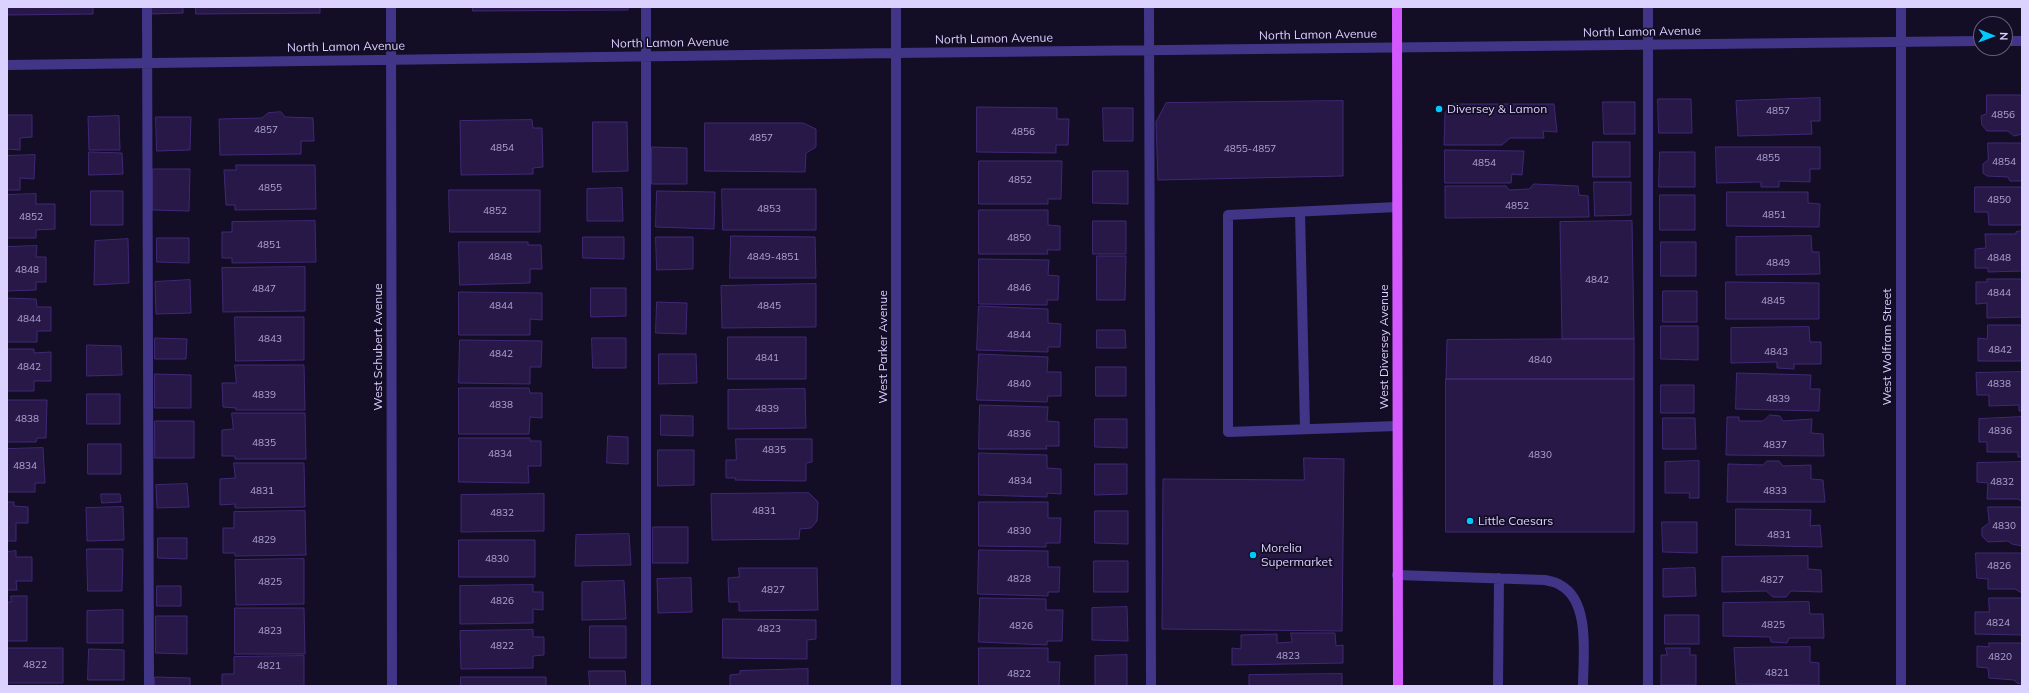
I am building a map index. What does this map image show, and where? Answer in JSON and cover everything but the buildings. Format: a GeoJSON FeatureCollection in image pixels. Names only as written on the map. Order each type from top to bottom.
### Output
{"type":"FeatureCollection","features":[{"type":"Feature","properties":{"kind":"main road","name":"West Diversey Avenue"},"geometry":{"type":"LineString","coordinates":[[1397,7],[1398,686]]}},
{"type":"Feature","properties":{"kind":"street"},"geometry":{"type":"LineString","coordinates":[[147,7],[149,686]]}},
{"type":"Feature","properties":{"kind":"street","name":"West Schubert Avenue"},"geometry":{"type":"LineString","coordinates":[[391,7],[392,686]]}},
{"type":"Feature","properties":{"kind":"street"},"geometry":{"type":"LineString","coordinates":[[646,7],[646,686]]}},
{"type":"Feature","properties":{"kind":"street","name":"West Parker Avenue"},"geometry":{"type":"LineString","coordinates":[[896,7],[896,686]]}},
{"type":"Feature","properties":{"kind":"street"},"geometry":{"type":"LineString","coordinates":[[1149,7],[1151,686]]}},
{"type":"Feature","properties":{"kind":"street"},"geometry":{"type":"LineString","coordinates":[[1648,7],[1648,686]]}},
{"type":"Feature","properties":{"kind":"street","name":"West Wolfram Street"},"geometry":{"type":"LineString","coordinates":[[1900,686],[1901,7]]}},
{"type":"Feature","properties":{"kind":"street","name":"North Lamon Avenue"},"geometry":{"type":"LineString","coordinates":[[7,65],[1150,50],[1973,42]]}},
{"type":"Feature","properties":{"kind":"street"},"geometry":{"type":"LineString","coordinates":[[1397,208],[1228,215],[1228,432],[1397,426]]}},
{"type":"Feature","properties":{"kind":"street"},"geometry":{"type":"LineString","coordinates":[[1300,212],[1305,429]]}},
{"type":"Feature","properties":{"kind":"street"},"geometry":{"type":"LineString","coordinates":[[1397,575],[1545,580],[1561,585],[1573,596],[1583,619],[1584,686]]}},
{"type":"Feature","properties":{"kind":"street"},"geometry":{"type":"LineString","coordinates":[[1498,686],[1499,578]]}},
{"type":"Feature","properties":{"kind":"place","name":"Diversey & Lamon"},"geometry":{"type":"Point","coordinates":[1439,109]}},
{"type":"Feature","properties":{"kind":"place","name":"Little Caesars"},"geometry":{"type":"Point","coordinates":[1470,521]}},
{"type":"Feature","properties":{"kind":"place","name":"Morelia Supermarket"},"geometry":{"type":"Point","coordinates":[1253,555]}}]}
